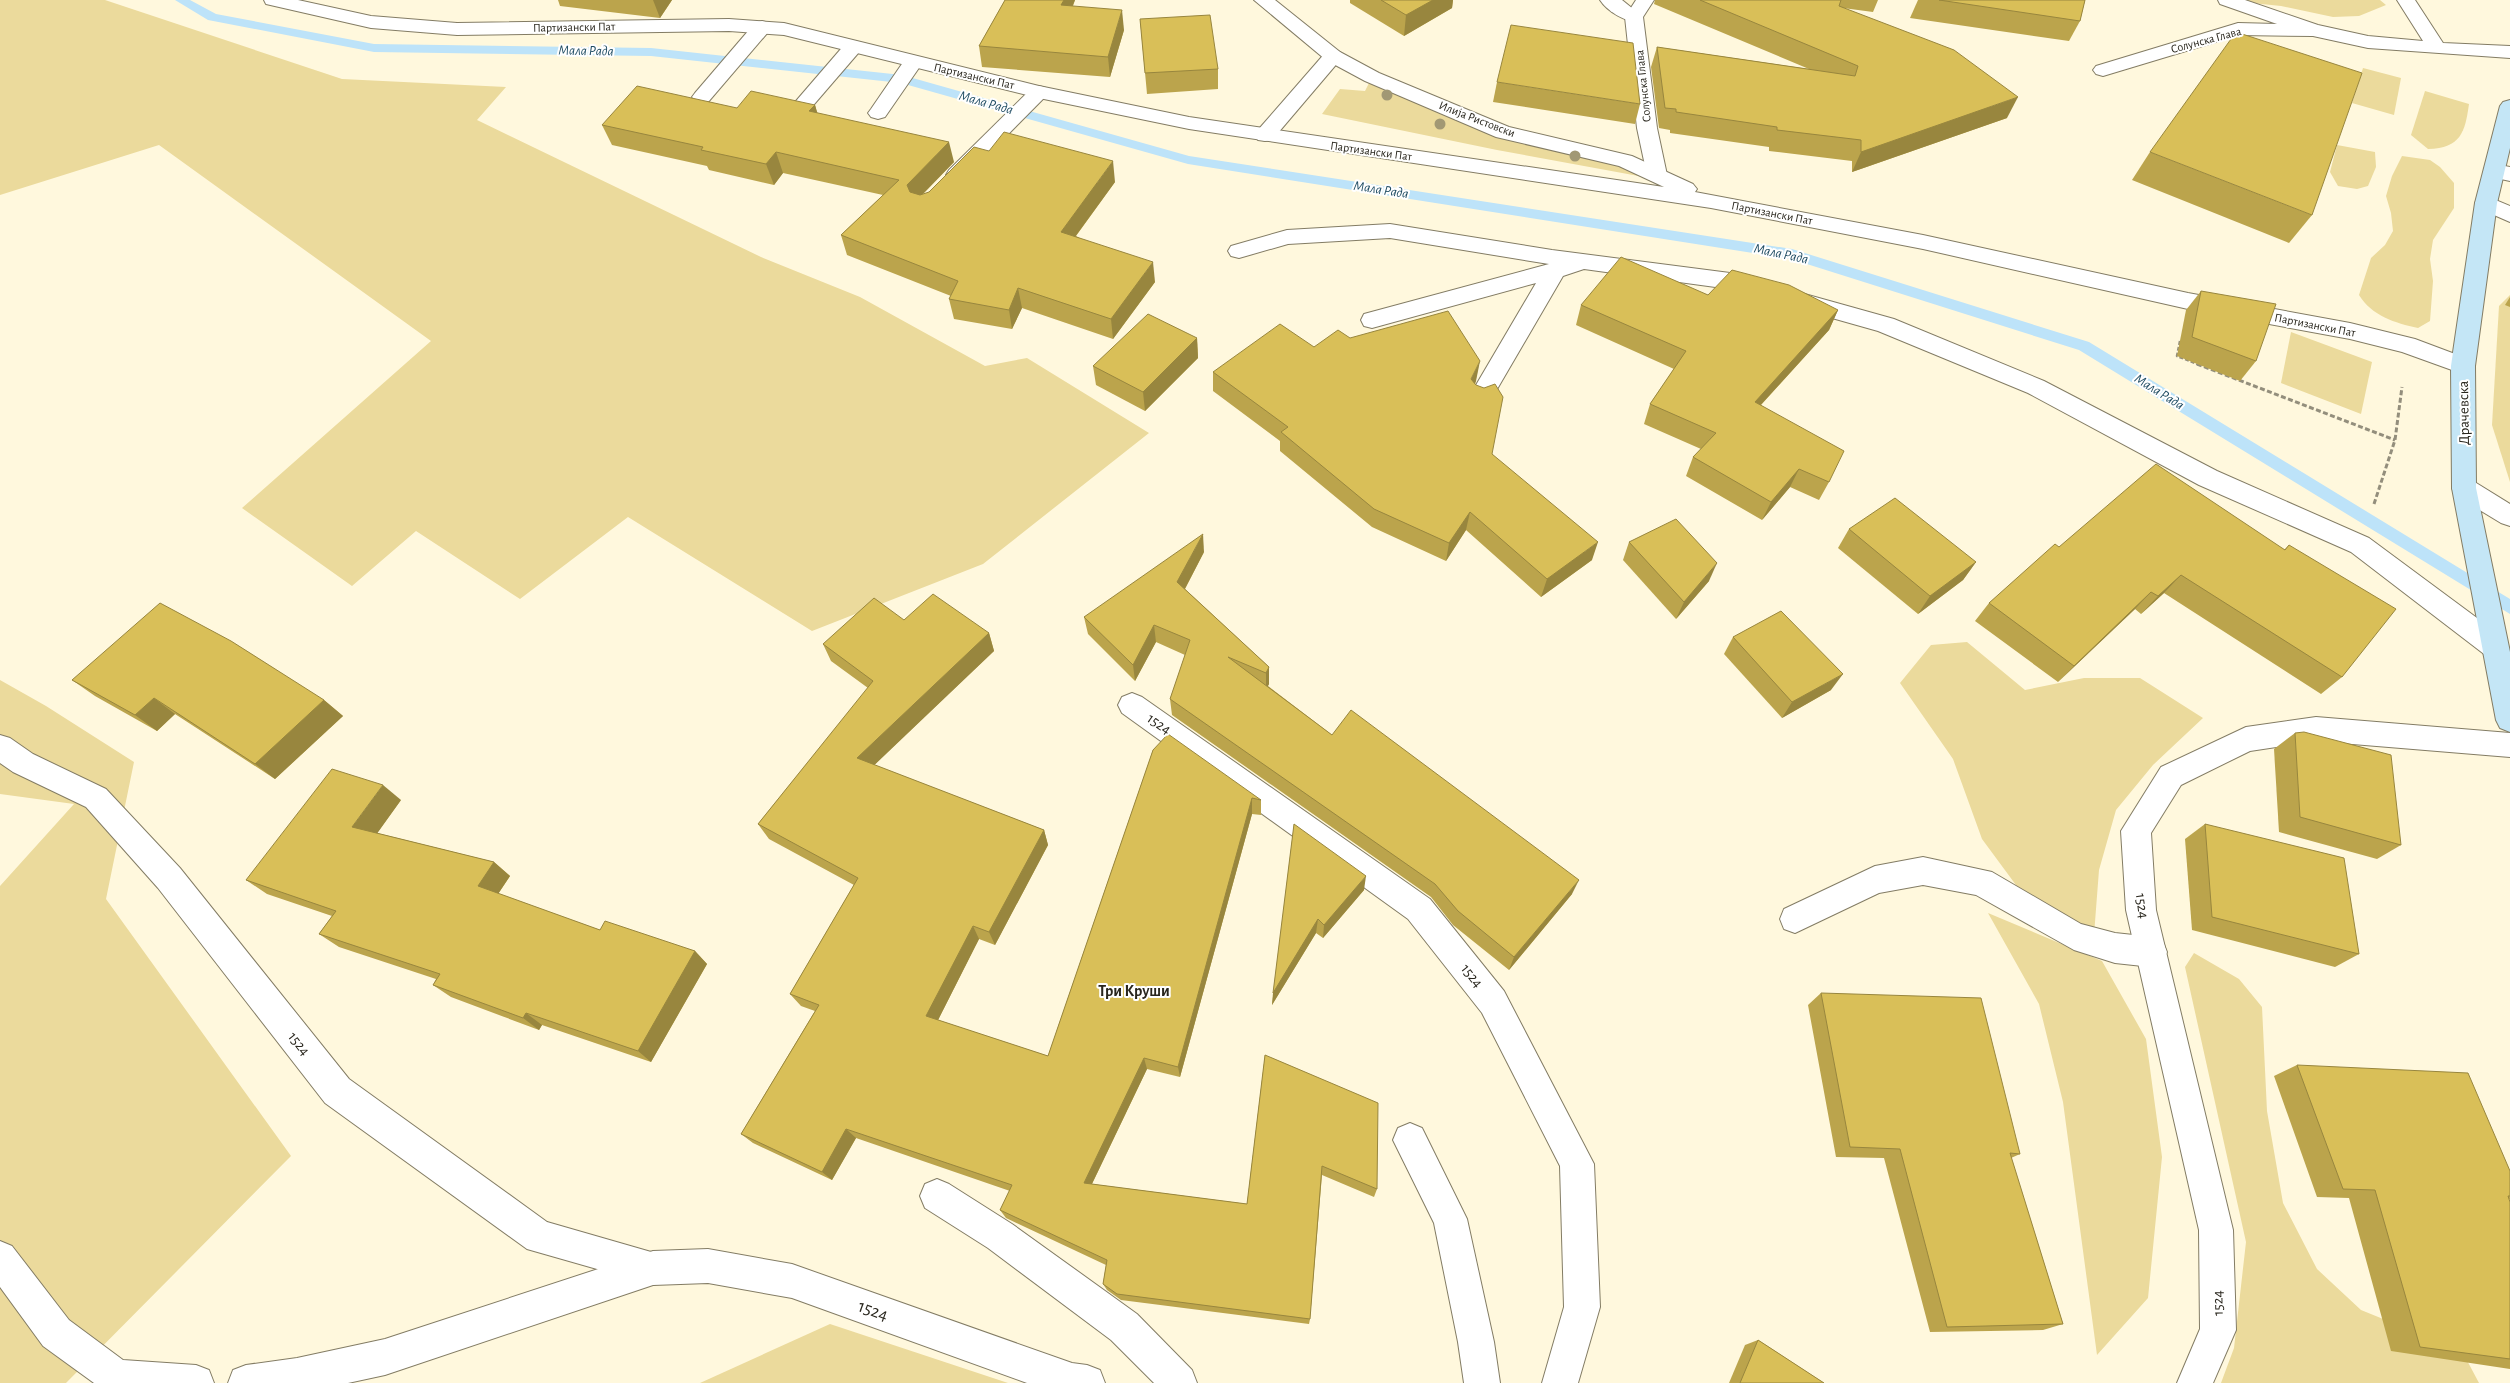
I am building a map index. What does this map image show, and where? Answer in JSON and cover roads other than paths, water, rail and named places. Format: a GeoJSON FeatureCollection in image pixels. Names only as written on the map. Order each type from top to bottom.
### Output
{"type":"FeatureCollection","features":[{"type":"Feature","properties":{"kind":"main road","name":"Драчевска"},"geometry":{"type":"LineString","coordinates":[[2510,106],[2502,172],[2486,203],[2463,366],[2464,488],[2510,720]]}},
{"type":"Feature","properties":{"kind":"street","name":"Партизански Пат"},"geometry":{"type":"LineString","coordinates":[[273,0],[371,22],[457,30],[720,25],[784,29],[847,54],[910,65],[1034,97],[1266,135],[1710,200],[1923,242],[2188,301],[2350,331],[2407,345],[2463,366]]}},
{"type":"Feature","properties":{"kind":"street","name":"Илија Ристовски"},"geometry":{"type":"LineString","coordinates":[[1263,0],[1333,56],[1372,77],[1503,132],[1625,160],[1710,200]]}},
{"type":"Feature","properties":{"kind":"street"},"geometry":{"type":"LineString","coordinates":[[1609,0],[1634,17],[1645,0]]}},
{"type":"Feature","properties":{"kind":"street","name":"Солунска Глава"},"geometry":{"type":"LineString","coordinates":[[2227,0],[2313,30],[2368,42],[2510,52]]}},
{"type":"Feature","properties":{"kind":"street"},"geometry":{"type":"LineString","coordinates":[[2406,0],[2437,48]]}},
{"type":"Feature","properties":{"kind":"street","name":"Солунска Глава"},"geometry":{"type":"LineString","coordinates":[[1634,17],[1648,128],[1657,175]]}},
{"type":"Feature","properties":{"kind":"street"},"geometry":{"type":"LineString","coordinates":[[702,97],[762,28]]}},
{"type":"Feature","properties":{"kind":"street","name":"Солунска Глава"},"geometry":{"type":"LineString","coordinates":[[2102,70],[2238,29],[2313,30]]}},
{"type":"Feature","properties":{"kind":"street"},"geometry":{"type":"LineString","coordinates":[[803,105],[847,54]]}},
{"type":"Feature","properties":{"kind":"street"},"geometry":{"type":"LineString","coordinates":[[1266,135],[1333,56]]}},
{"type":"Feature","properties":{"kind":"street"},"geometry":{"type":"LineString","coordinates":[[878,113],[910,65]]}},
{"type":"Feature","properties":{"kind":"street"},"geometry":{"type":"LineString","coordinates":[[939,192],[1034,97]]}},
{"type":"Feature","properties":{"kind":"street"},"geometry":{"type":"LineString","coordinates":[[2486,203],[2510,215]]}},
{"type":"Feature","properties":{"kind":"street"},"geometry":{"type":"LineString","coordinates":[[1239,251],[1287,238],[1390,231],[1587,262],[1730,281],[1886,325],[2036,386],[2208,478],[2360,545],[2494,646]]}},
{"type":"Feature","properties":{"kind":"street"},"geometry":{"type":"LineString","coordinates":[[1372,320],[1587,262]]}},
{"type":"Feature","properties":{"kind":"street"},"geometry":{"type":"LineString","coordinates":[[1481,397],[1555,270]]}},
{"type":"Feature","properties":{"kind":"street"},"geometry":{"type":"LineString","coordinates":[[2464,488],[2510,516]]}},
{"type":"Feature","properties":{"kind":"street","name":"1524"},"geometry":{"type":"LineString","coordinates":[[1132,705],[1419,909],[1493,1002],[1577,1164],[1582,1307],[1560,1383]]}},
{"type":"Feature","properties":{"kind":"street","name":"1524"},"geometry":{"type":"LineString","coordinates":[[2195,1383],[2218,1330],[2216,1230],[2141,910],[2136,831],[2171,776],[2246,738],[2316,729],[2510,745]]}},
{"type":"Feature","properties":{"kind":"street","name":"1524"},"geometry":{"type":"LineString","coordinates":[[0,747],[23,763],[96,798],[169,878],[337,1091],[539,1236],[653,1268]]}},
{"type":"Feature","properties":{"kind":"street"},"geometry":{"type":"LineString","coordinates":[[1795,920],[1875,880],[1923,871],[1981,882],[2074,936],[2115,948],[2152,952]]}},
{"type":"Feature","properties":{"kind":"street"},"geometry":{"type":"LineString","coordinates":[[1410,1140],[1450,1219],[1476,1342],[1482,1383]]}},
{"type":"Feature","properties":{"kind":"street"},"geometry":{"type":"LineString","coordinates":[[937,1196],[1000,1236],[1124,1326],[1179,1383]]}},
{"type":"Feature","properties":{"kind":"street"},"geometry":{"type":"LineString","coordinates":[[0,1258],[56,1333],[117,1378],[196,1383]]}},
{"type":"Feature","properties":{"kind":"street","name":"1524"},"geometry":{"type":"LineString","coordinates":[[246,1383],[297,1376],[385,1357],[653,1268],[708,1266],[792,1282],[1072,1381],[1087,1383]]}},
{"type":"Feature","properties":{"kind":"waterway","name":"Мала Рада"},"geometry":{"type":"LineString","coordinates":[[181,0],[212,17],[374,48],[651,52],[902,79],[1188,160],[1792,254],[2084,346],[2510,607]]}},
{"type":"Feature","properties":{"kind":"district","name":"Три Круши"},"geometry":{"type":"Point","coordinates":[1134,991]}}]}
